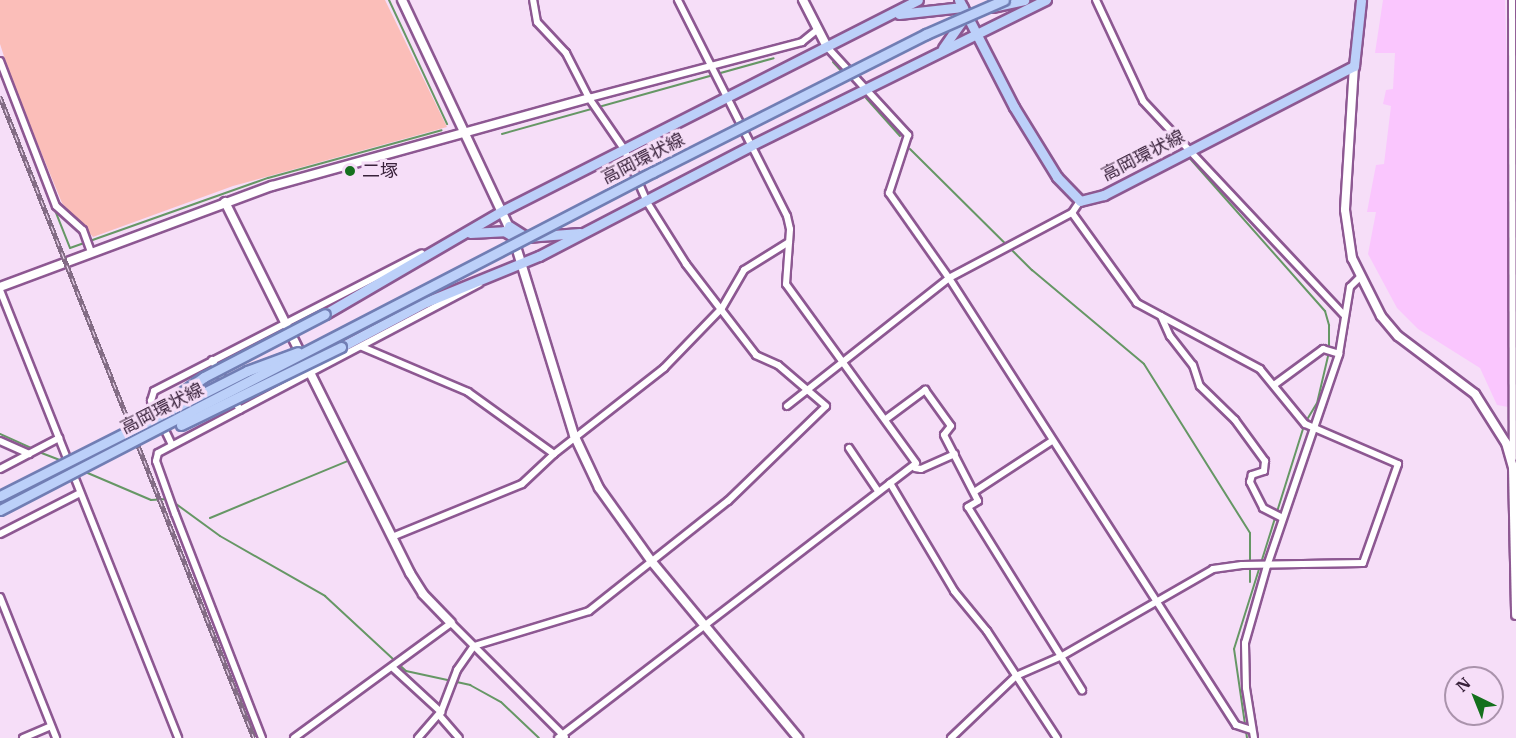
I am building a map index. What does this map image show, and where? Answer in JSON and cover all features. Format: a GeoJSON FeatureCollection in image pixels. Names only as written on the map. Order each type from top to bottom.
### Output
{"type":"FeatureCollection","features":[{"type":"Feature","properties":{"kind":"main road"},"geometry":{"type":"LineString","coordinates":[[125,433],[204,377],[325,314],[464,236],[504,210],[918,0]]}},
{"type":"Feature","properties":{"kind":"main road","name":"高岡環状線"},"geometry":{"type":"LineString","coordinates":[[0,510],[653,172],[926,34],[1005,0]]}},
{"type":"Feature","properties":{"kind":"main road"},"geometry":{"type":"LineString","coordinates":[[888,16],[928,8],[1024,0]]}},
{"type":"Feature","properties":{"kind":"main road"},"geometry":{"type":"LineString","coordinates":[[85,467],[220,407],[426,302],[488,278],[588,231],[976,32],[1046,0]]}},
{"type":"Feature","properties":{"kind":"main road"},"geometry":{"type":"LineString","coordinates":[[1354,66],[1361,0]]}},
{"type":"Feature","properties":{"kind":"main road"},"geometry":{"type":"LineString","coordinates":[[962,6],[1014,107],[1057,177],[1080,201]]}},
{"type":"Feature","properties":{"kind":"main road"},"geometry":{"type":"LineString","coordinates":[[940,52],[962,6]]}},
{"type":"Feature","properties":{"kind":"main road","name":"高岡環状線"},"geometry":{"type":"LineString","coordinates":[[1080,201],[1104,195],[1354,66]]}},
{"type":"Feature","properties":{"kind":"main road"},"geometry":{"type":"LineString","coordinates":[[509,226],[518,234],[533,237],[588,231]]}},
{"type":"Feature","properties":{"kind":"main road"},"geometry":{"type":"LineString","coordinates":[[464,236],[504,231],[514,237]]}},
{"type":"Feature","properties":{"kind":"main road","name":"高岡環状線"},"geometry":{"type":"LineString","coordinates":[[0,496],[247,371],[337,337]]}},
{"type":"Feature","properties":{"kind":"street"},"geometry":{"type":"LineString","coordinates":[[402,0],[504,210],[574,435],[599,488],[652,562],[798,738]]}},
{"type":"Feature","properties":{"kind":"street"},"geometry":{"type":"LineString","coordinates":[[418,738],[440,713],[457,670],[474,646],[589,611],[728,501],[826,406],[807,387],[756,355],[686,264],[646,202],[624,149],[589,98],[566,53],[537,22],[533,0]]}},
{"type":"Feature","properties":{"kind":"street"},"geometry":{"type":"LineString","coordinates":[[678,0],[788,216],[786,284],[802,310],[886,419],[916,463],[915,468]]}},
{"type":"Feature","properties":{"kind":"street"},"geometry":{"type":"LineString","coordinates":[[804,0],[827,47],[908,135],[889,193],[949,278],[1236,725],[1251,730]]}},
{"type":"Feature","properties":{"kind":"street"},"geometry":{"type":"LineString","coordinates":[[1096,0],[1143,100],[1345,316]]}},
{"type":"Feature","properties":{"kind":"street"},"geometry":{"type":"LineString","coordinates":[[1512,0],[1513,467],[1516,615]]}},
{"type":"Feature","properties":{"kind":"street"},"geometry":{"type":"LineString","coordinates":[[178,738],[0,289],[225,202],[316,173],[468,134],[589,98],[802,42],[818,29]]}},
{"type":"Feature","properties":{"kind":"street"},"geometry":{"type":"LineString","coordinates":[[0,60],[56,206],[83,230],[92,252]]}},
{"type":"Feature","properties":{"kind":"street"},"geometry":{"type":"LineString","coordinates":[[1354,66],[1345,210],[1346,233],[1359,278],[1381,316],[1398,336],[1462,382],[1488,409],[1506,442],[1513,467]]}},
{"type":"Feature","properties":{"kind":"street"},"geometry":{"type":"LineString","coordinates":[[787,406],[807,387],[949,278],[1072,213],[1080,201]]}},
{"type":"Feature","properties":{"kind":"street"},"geometry":{"type":"LineString","coordinates":[[225,202],[392,537],[423,594],[562,737],[878,491],[915,468],[921,469],[955,454]]}},
{"type":"Feature","properties":{"kind":"street"},"geometry":{"type":"LineString","coordinates":[[951,738],[1016,676],[1062,656],[1213,569],[1363,564],[1389,501],[1398,464],[1305,424],[1260,369],[1137,303],[1072,213]]}},
{"type":"Feature","properties":{"kind":"street"},"geometry":{"type":"LineString","coordinates":[[172,446],[150,395],[212,360],[441,243],[464,236]]}},
{"type":"Feature","properties":{"kind":"street"},"geometry":{"type":"LineString","coordinates":[[392,537],[522,484],[574,435],[664,369],[722,308],[744,270],[789,242]]}},
{"type":"Feature","properties":{"kind":"street"},"geometry":{"type":"LineString","coordinates":[[262,738],[175,514],[156,461],[158,453],[362,347],[488,278]]}},
{"type":"Feature","properties":{"kind":"street"},"geometry":{"type":"LineString","coordinates":[[1254,738],[1251,730],[1245,643],[1267,566],[1339,354],[1350,287],[1359,278]]}},
{"type":"Feature","properties":{"kind":"street"},"geometry":{"type":"LineString","coordinates":[[1161,316],[1170,336],[1193,365],[1200,386],[1235,420],[1265,461],[1264,471],[1252,475],[1250,482],[1263,508],[1283,518]]}},
{"type":"Feature","properties":{"kind":"street"},"geometry":{"type":"LineString","coordinates":[[362,347],[468,393],[554,454]]}},
{"type":"Feature","properties":{"kind":"street"},"geometry":{"type":"LineString","coordinates":[[1274,385],[1323,349],[1339,354]]}},
{"type":"Feature","properties":{"kind":"street"},"geometry":{"type":"LineString","coordinates":[[212,360],[240,410]]}},
{"type":"Feature","properties":{"kind":"street"},"geometry":{"type":"LineString","coordinates":[[886,419],[925,390],[951,426],[944,435],[978,501],[968,507],[972,516],[1082,690]]}},
{"type":"Feature","properties":{"kind":"street"},"geometry":{"type":"LineString","coordinates":[[0,469],[59,438]]}},
{"type":"Feature","properties":{"kind":"street"},"geometry":{"type":"LineString","coordinates":[[0,441],[29,454]]}},
{"type":"Feature","properties":{"kind":"street"},"geometry":{"type":"LineString","coordinates":[[974,492],[1052,441]]}},
{"type":"Feature","properties":{"kind":"street"},"geometry":{"type":"LineString","coordinates":[[849,447],[878,491]]}},
{"type":"Feature","properties":{"kind":"street"},"geometry":{"type":"LineString","coordinates":[[890,483],[954,591],[1016,676],[1057,738]]}},
{"type":"Feature","properties":{"kind":"street"},"geometry":{"type":"LineString","coordinates":[[0,534],[80,493]]}},
{"type":"Feature","properties":{"kind":"street"},"geometry":{"type":"LineString","coordinates":[[0,597],[56,738]]}},
{"type":"Feature","properties":{"kind":"street"},"geometry":{"type":"LineString","coordinates":[[294,738],[451,623]]}},
{"type":"Feature","properties":{"kind":"street"},"geometry":{"type":"LineString","coordinates":[[392,667],[440,713],[459,738]]}},
{"type":"Feature","properties":{"kind":"street"},"geometry":{"type":"LineString","coordinates":[[23,738],[51,726]]}},
{"type":"Feature","properties":{"kind":"shaded area"},"geometry":{"type":"Polygon","coordinates":[[[0,0],[385,0],[447,127],[233,186],[93,237],[62,203],[12,81],[0,44],[0,0]]]}},
{"type":"Feature","properties":{"kind":"shaded area"},"geometry":{"type":"Polygon","coordinates":[[[1383,0],[1505,0],[1509,132],[1508,407],[1497,405],[1480,368],[1418,329],[1397,308],[1368,254],[1376,212],[1367,212],[1376,165],[1384,164],[1391,106],[1383,104],[1386,90],[1393,89],[1395,53],[1375,53],[1383,0]]]}},
{"type":"Feature","properties":{"kind":"waterway"},"geometry":{"type":"LineString","coordinates":[[389,0],[447,124]]}},
{"type":"Feature","properties":{"kind":"waterway"},"geometry":{"type":"LineString","coordinates":[[1108,32],[1143,107],[1183,150]]}},
{"type":"Feature","properties":{"kind":"waterway"},"geometry":{"type":"LineString","coordinates":[[502,134],[774,58]]}},
{"type":"Feature","properties":{"kind":"waterway"},"geometry":{"type":"LineString","coordinates":[[833,62],[842,72]]}},
{"type":"Feature","properties":{"kind":"waterway"},"geometry":{"type":"LineString","coordinates":[[0,72],[70,248],[268,178],[442,130]]}},
{"type":"Feature","properties":{"kind":"waterway"},"geometry":{"type":"LineString","coordinates":[[866,98],[900,136]]}},
{"type":"Feature","properties":{"kind":"waterway"},"geometry":{"type":"LineString","coordinates":[[910,149],[1032,270],[1144,364],[1250,533],[1250,582]]}},
{"type":"Feature","properties":{"kind":"waterway"},"geometry":{"type":"LineString","coordinates":[[1186,154],[1325,311],[1329,325],[1329,352],[1317,403],[1306,421]]}},
{"type":"Feature","properties":{"kind":"waterway"},"geometry":{"type":"LineString","coordinates":[[1247,738],[1234,649],[1304,426]]}},
{"type":"Feature","properties":{"kind":"waterway"},"geometry":{"type":"LineString","coordinates":[[0,434],[34,449]]}},
{"type":"Feature","properties":{"kind":"waterway"},"geometry":{"type":"LineString","coordinates":[[39,452],[62,461]]}},
{"type":"Feature","properties":{"kind":"waterway"},"geometry":{"type":"LineString","coordinates":[[210,518],[350,460]]}},
{"type":"Feature","properties":{"kind":"waterway"},"geometry":{"type":"LineString","coordinates":[[83,471],[151,500],[167,499]]}},
{"type":"Feature","properties":{"kind":"waterway"},"geometry":{"type":"LineString","coordinates":[[172,501],[220,536],[325,596],[406,671],[470,685],[501,702],[539,738]]}},
{"type":"Feature","properties":{"kind":"railway"},"geometry":{"type":"LineString","coordinates":[[0,96],[254,738]]}},
{"type":"Feature","properties":{"kind":"place","name":"二塚"},"geometry":{"type":"Point","coordinates":[350,171]}}]}
